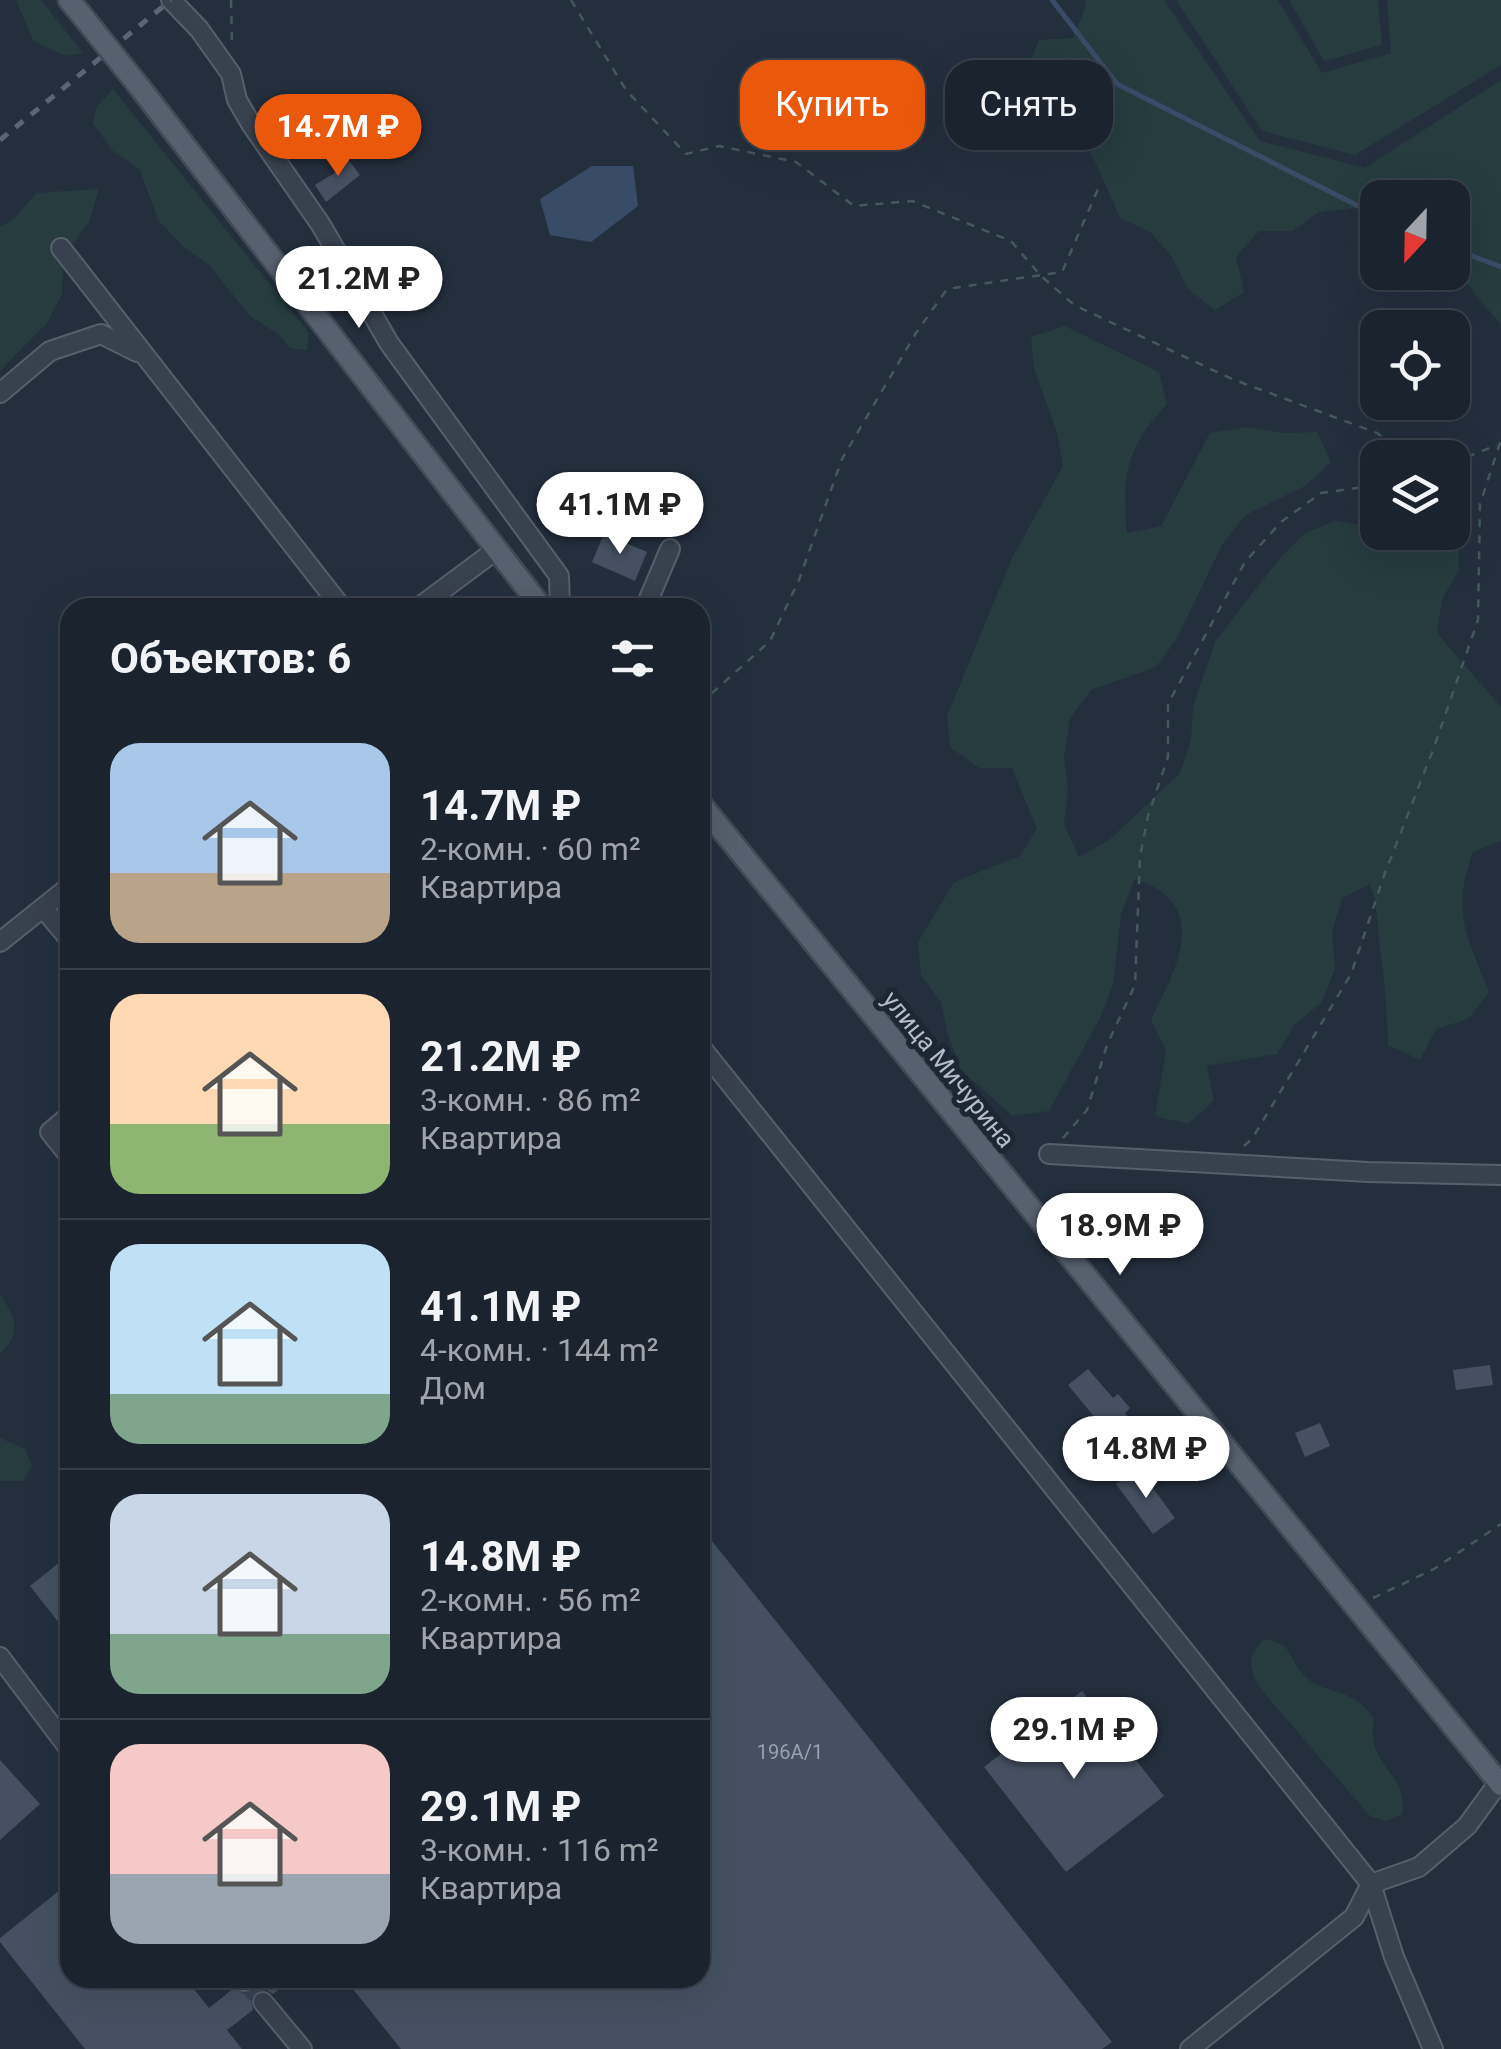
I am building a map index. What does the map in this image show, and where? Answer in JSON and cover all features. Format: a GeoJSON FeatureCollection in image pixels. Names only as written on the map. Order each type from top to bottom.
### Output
{"type":"FeatureCollection","features":[{"type":"Feature","properties":{"kind":"main road"},"geometry":{"type":"LineString","coordinates":[[75,6],[534,598]]}},
{"type":"Feature","properties":{"kind":"main road","name":"улица Мичурина"},"geometry":{"type":"LineString","coordinates":[[710,815],[1500,1783]]}},
{"type":"Feature","properties":{"kind":"lane"},"geometry":{"type":"LineString","coordinates":[[171,0],[199,29],[231,74],[250,124],[321,225],[389,343],[559,576],[560,598]]}},
{"type":"Feature","properties":{"kind":"lane"},"geometry":{"type":"LineString","coordinates":[[61,248],[334,598]]}},
{"type":"Feature","properties":{"kind":"lane"},"geometry":{"type":"LineString","coordinates":[[0,393],[50,351],[101,334],[141,354]]}},
{"type":"Feature","properties":{"kind":"lane"},"geometry":{"type":"LineString","coordinates":[[649,598],[670,548]]}},
{"type":"Feature","properties":{"kind":"lane"},"geometry":{"type":"LineString","coordinates":[[431,598],[496,550]]}},
{"type":"Feature","properties":{"kind":"lane"},"geometry":{"type":"LineString","coordinates":[[0,942],[60,894]]}},
{"type":"Feature","properties":{"kind":"lane"},"geometry":{"type":"LineString","coordinates":[[43,908],[60,928]]}},
{"type":"Feature","properties":{"kind":"lane"},"geometry":{"type":"LineString","coordinates":[[710,1058],[1371,1884],[1394,1957],[1433,2049]]}},
{"type":"Feature","properties":{"kind":"lane"},"geometry":{"type":"LineString","coordinates":[[60,1124],[50,1132],[60,1144]]}},
{"type":"Feature","properties":{"kind":"lane"},"geometry":{"type":"LineString","coordinates":[[1049,1154],[1368,1172],[1501,1174]]}},
{"type":"Feature","properties":{"kind":"lane"},"geometry":{"type":"LineString","coordinates":[[0,1657],[60,1737]]}},
{"type":"Feature","properties":{"kind":"lane"},"geometry":{"type":"LineString","coordinates":[[1190,2049],[1354,1918],[1371,1884],[1418,1867],[1466,1826],[1500,1783]]}},
{"type":"Feature","properties":{"kind":"lane"},"geometry":{"type":"LineString","coordinates":[[263,2002],[302,2049]]}},
{"type":"Feature","properties":{"kind":"path"},"geometry":{"type":"LineString","coordinates":[[231,0],[232,48]]}},
{"type":"Feature","properties":{"kind":"path"},"geometry":{"type":"LineString","coordinates":[[572,0],[626,90],[686,154],[719,146],[796,162],[854,206],[912,200],[1011,242],[1074,306],[1232,379],[1387,440]]}},
{"type":"Feature","properties":{"kind":"path"},"geometry":{"type":"LineString","coordinates":[[710,695],[770,641],[799,580],[842,459],[916,333],[948,289],[1062,272],[1098,188]]}},
{"type":"Feature","properties":{"kind":"path"},"geometry":{"type":"LineString","coordinates":[[1470,455],[1499,442]]}},
{"type":"Feature","properties":{"kind":"path"},"geometry":{"type":"LineString","coordinates":[[1224,1163],[1252,1139],[1351,974],[1478,620],[1480,504],[1499,442]]}},
{"type":"Feature","properties":{"kind":"path"},"geometry":{"type":"LineString","coordinates":[[1049,1154],[1087,1110],[1106,1045],[1135,985],[1140,857],[1148,816],[1168,757],[1168,704],[1245,562],[1280,522],[1320,493],[1360,487]]}},
{"type":"Feature","properties":{"kind":"path"},"geometry":{"type":"LineString","coordinates":[[1356,1606],[1434,1568],[1501,1524]]}},
{"type":"Feature","properties":{"kind":"green space"},"geometry":{"type":"Polygon","coordinates":[[[16,0],[41,0],[83,53],[66,56],[33,41],[16,0]]]}},
{"type":"Feature","properties":{"kind":"green space"},"geometry":{"type":"Polygon","coordinates":[[[1085,0],[1164,0],[1260,141],[1365,168],[1501,80],[1501,324],[1470,287],[1470,180],[1360,180],[1360,208],[1319,212],[1292,231],[1259,231],[1236,257],[1244,292],[1215,310],[1188,289],[1172,257],[1150,232],[1120,218],[1089,150],[1113,150],[1113,60],[1031,60],[1039,40],[1073,38],[1085,0]]]}},
{"type":"Feature","properties":{"kind":"green space"},"geometry":{"type":"Polygon","coordinates":[[[1176,0],[1278,0],[1322,73],[1391,53],[1387,0],[1501,0],[1501,65],[1355,155],[1262,131],[1176,0]]]}},
{"type":"Feature","properties":{"kind":"green space"},"geometry":{"type":"Polygon","coordinates":[[[1289,0],[1378,0],[1382,45],[1324,61],[1289,0]]]}},
{"type":"Feature","properties":{"kind":"green space"},"geometry":{"type":"Polygon","coordinates":[[[113,89],[309,333],[307,350],[290,348],[279,335],[250,316],[209,265],[158,220],[140,170],[113,151],[93,124],[96,108],[113,89]]]}},
{"type":"Feature","properties":{"kind":"green space"},"geometry":{"type":"Polygon","coordinates":[[[99,189],[89,222],[63,258],[62,294],[47,323],[0,371],[0,227],[14,219],[36,193],[99,189]]]}},
{"type":"Feature","properties":{"kind":"green space"},"geometry":{"type":"Polygon","coordinates":[[[1065,326],[1159,372],[1167,404],[1143,434],[1130,463],[1125,494],[1127,533],[1161,526],[1210,433],[1247,427],[1282,433],[1317,432],[1331,462],[1305,486],[1246,515],[1223,543],[1176,640],[1156,667],[1091,690],[1070,718],[1064,756],[1068,790],[1064,824],[1079,857],[1109,840],[1180,773],[1191,740],[1193,706],[1216,640],[1280,558],[1304,534],[1334,521],[1360,525],[1360,550],[1458,550],[1459,569],[1442,600],[1437,633],[1501,707],[1501,841],[1473,852],[1463,892],[1464,924],[1489,992],[1468,1019],[1436,1029],[1420,1060],[1388,1045],[1386,996],[1370,884],[1342,898],[1332,932],[1335,969],[1321,1003],[1295,1024],[1277,1054],[1207,1066],[1214,1101],[1188,1124],[1155,1116],[1166,1050],[1151,1020],[1173,973],[1182,939],[1181,923],[1176,907],[1164,894],[1135,879],[1121,914],[1113,985],[1100,1018],[1049,1111],[1013,1116],[961,1070],[941,1002],[921,975],[918,942],[954,882],[1020,856],[1037,829],[1012,768],[979,768],[950,747],[947,716],[1012,558],[1063,466],[1057,433],[1034,368],[1031,337],[1065,326]]]}},
{"type":"Feature","properties":{"kind":"green space"},"geometry":{"type":"Polygon","coordinates":[[[0,1294],[10,1311],[14,1332],[0,1354],[0,1294]]]}},
{"type":"Feature","properties":{"kind":"green space"},"geometry":{"type":"Polygon","coordinates":[[[0,1438],[25,1449],[32,1466],[23,1481],[0,1481],[0,1438]]]}},
{"type":"Feature","properties":{"kind":"green space"},"geometry":{"type":"Polygon","coordinates":[[[1264,1639],[1285,1647],[1310,1681],[1356,1700],[1374,1719],[1376,1749],[1399,1788],[1402,1814],[1386,1821],[1370,1816],[1260,1688],[1251,1662],[1264,1639]]]}},
{"type":"Feature","properties":{"kind":"water"},"geometry":{"type":"Polygon","coordinates":[[[592,166],[633,166],[638,206],[591,242],[550,235],[540,199],[592,166]]]}},
{"type":"Feature","properties":{"kind":"building"},"geometry":{"type":"Polygon","coordinates":[[[345,155],[360,175],[326,202],[315,185],[336,172],[332,166],[345,155]]]}},
{"type":"Feature","properties":{"kind":"building"},"geometry":{"type":"Polygon","coordinates":[[[604,534],[647,552],[635,581],[592,562],[604,534]]]}},
{"type":"Feature","properties":{"kind":"building"},"geometry":{"type":"Polygon","coordinates":[[[1490,1365],[1493,1385],[1456,1390],[1453,1370],[1490,1365]]]}},
{"type":"Feature","properties":{"kind":"building"},"geometry":{"type":"Polygon","coordinates":[[[1088,1369],[1113,1398],[1118,1394],[1130,1408],[1125,1413],[1131,1420],[1111,1437],[1068,1385],[1088,1369]]]}},
{"type":"Feature","properties":{"kind":"building"},"geometry":{"type":"Polygon","coordinates":[[[1320,1423],[1330,1446],[1305,1457],[1295,1433],[1320,1423]]]}},
{"type":"Feature","properties":{"kind":"building"},"geometry":{"type":"Polygon","coordinates":[[[1138,1468],[1175,1518],[1153,1534],[1116,1484],[1138,1468]]]}},
{"type":"Feature","properties":{"kind":"building"},"geometry":{"type":"Polygon","coordinates":[[[710,1539],[1112,2042],[1102,2049],[401,2049],[352,1988],[710,1988],[710,1539]]]}},
{"type":"Feature","properties":{"kind":"building"},"geometry":{"type":"Polygon","coordinates":[[[60,1562],[60,1624],[30,1586],[60,1562]]]}},
{"type":"Feature","properties":{"kind":"building"},"geometry":{"type":"Polygon","coordinates":[[[1082,1691],[1164,1796],[1066,1872],[984,1767],[1082,1691]]]}},
{"type":"Feature","properties":{"kind":"building"},"geometry":{"type":"Polygon","coordinates":[[[0,1760],[40,1804],[0,1840],[0,1760]]]}},
{"type":"Feature","properties":{"kind":"building"},"geometry":{"type":"Polygon","coordinates":[[[60,1890],[60,1988],[193,1988],[209,2008],[234,1988],[242,1993],[253,1988],[281,1988],[273,1994],[266,1990],[256,1992],[251,1999],[253,2010],[227,2030],[242,2049],[85,2049],[0,1938],[60,1890]]]}},
{"type":"Feature","properties":{"kind":"waterway"},"geometry":{"type":"LineString","coordinates":[[1052,0],[1117,84],[1360,207]]}},
{"type":"Feature","properties":{"kind":"waterway"},"geometry":{"type":"LineString","coordinates":[[1470,255],[1501,267]]}},
{"type":"Feature","properties":{"kind":"tunnel"},"geometry":{"type":"LineString","coordinates":[[250,1988],[263,2002]]}},
{"type":"Feature","properties":{"kind":"railway"},"geometry":{"type":"LineString","coordinates":[[0,140],[171,0]]}}]}
